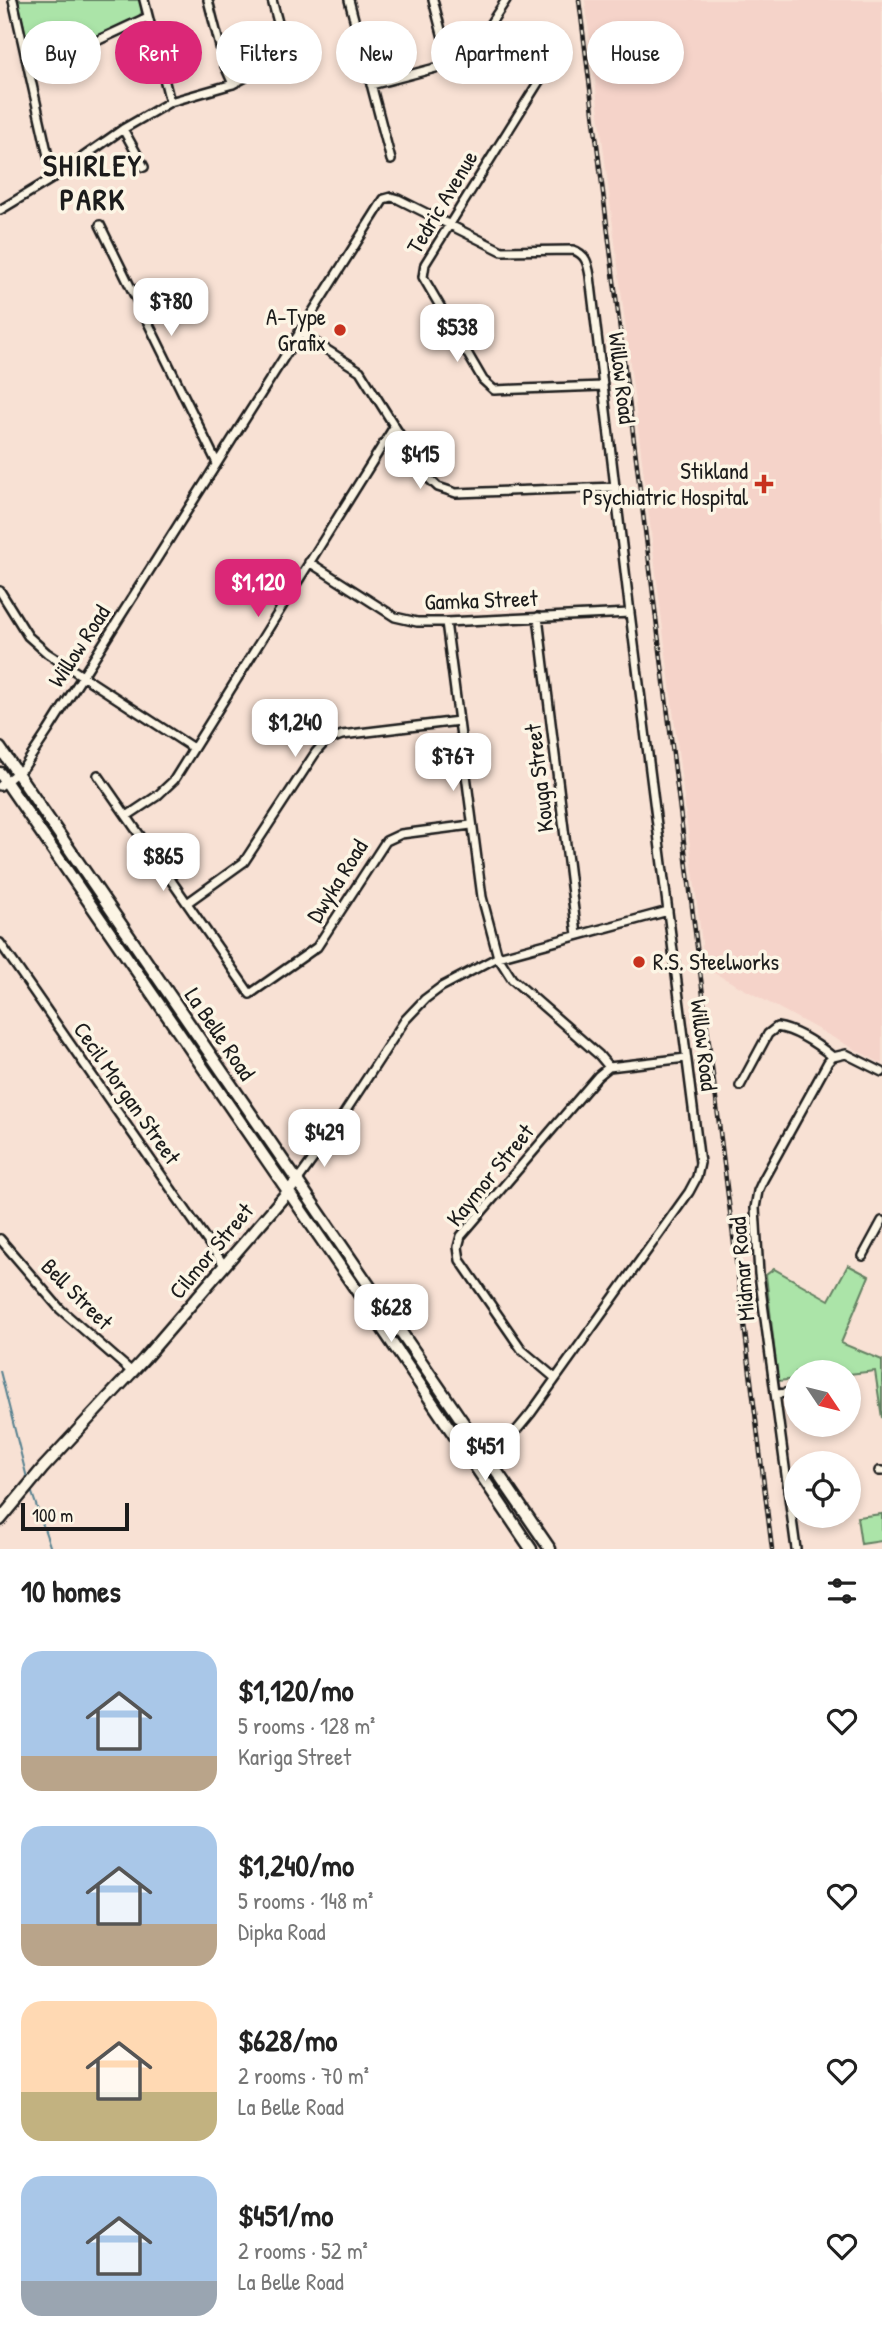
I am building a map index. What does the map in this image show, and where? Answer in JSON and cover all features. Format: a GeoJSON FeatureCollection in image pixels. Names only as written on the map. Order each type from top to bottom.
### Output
{"type":"FeatureCollection","features":[{"type":"Feature","properties":{"kind":"main road","name":"La Belle Road"},"geometry":{"type":"LineString","coordinates":[[0,748],[550,1549]]}},
{"type":"Feature","properties":{"kind":"main road","name":"La Belle Road"},"geometry":{"type":"LineString","coordinates":[[2,781],[288,1191],[531,1549]]}},
{"type":"Feature","properties":{"kind":"main road","name":"Cilmor Street"},"geometry":{"type":"LineString","coordinates":[[0,1520],[298,1180]]}},
{"type":"Feature","properties":{"kind":"street"},"geometry":{"type":"LineString","coordinates":[[13,0],[21,34]]}},
{"type":"Feature","properties":{"kind":"street"},"geometry":{"type":"LineString","coordinates":[[144,0],[170,102]]}},
{"type":"Feature","properties":{"kind":"street"},"geometry":{"type":"LineString","coordinates":[[208,0],[216,31]]}},
{"type":"Feature","properties":{"kind":"street"},"geometry":{"type":"LineString","coordinates":[[272,0],[278,21]]}},
{"type":"Feature","properties":{"kind":"street"},"geometry":{"type":"LineString","coordinates":[[349,0],[391,160]]}},
{"type":"Feature","properties":{"kind":"street"},"geometry":{"type":"LineString","coordinates":[[433,0],[439,21]]}},
{"type":"Feature","properties":{"kind":"street"},"geometry":{"type":"LineString","coordinates":[[492,21],[506,0]]}},
{"type":"Feature","properties":{"kind":"street"},"geometry":{"type":"LineString","coordinates":[[101,39],[149,17]]}},
{"type":"Feature","properties":{"kind":"street"},"geometry":{"type":"LineString","coordinates":[[371,85],[431,69]]}},
{"type":"Feature","properties":{"kind":"street"},"geometry":{"type":"LineString","coordinates":[[33,84],[53,178]]}},
{"type":"Feature","properties":{"kind":"street"},"geometry":{"type":"LineString","coordinates":[[0,210],[53,178],[123,129],[170,102],[233,84]]}},
{"type":"Feature","properties":{"kind":"street","name":"Tedric Avenue"},"geometry":{"type":"LineString","coordinates":[[537,84],[425,264],[423,277],[485,383],[497,391],[603,386]]}},
{"type":"Feature","properties":{"kind":"street"},"geometry":{"type":"LineString","coordinates":[[123,129],[144,167]]}},
{"type":"Feature","properties":{"kind":"street","name":"Willow Road"},"geometry":{"type":"LineString","coordinates":[[2,781],[17,774],[48,731],[384,199],[398,199],[502,251],[573,250],[583,254],[589,268],[700,1163],[697,1177],[629,1278],[510,1440],[487,1459],[473,1465]]}},
{"type":"Feature","properties":{"kind":"street"},"geometry":{"type":"LineString","coordinates":[[100,225],[217,463]]}},
{"type":"Feature","properties":{"kind":"street"},"geometry":{"type":"LineString","coordinates":[[299,332],[360,371],[429,480],[438,487],[456,493],[616,487]]}},
{"type":"Feature","properties":{"kind":"street"},"geometry":{"type":"LineString","coordinates":[[127,816],[168,788],[394,427]]}},
{"type":"Feature","properties":{"kind":"street","name":"Gamka Street"},"geometry":{"type":"LineString","coordinates":[[309,562],[401,619],[417,622],[630,613]]}},
{"type":"Feature","properties":{"kind":"street"},"geometry":{"type":"LineString","coordinates":[[0,591],[35,643],[193,748]]}},
{"type":"Feature","properties":{"kind":"street","name":"Kouga Street"},"geometry":{"type":"LineString","coordinates":[[538,617],[577,935]]}},
{"type":"Feature","properties":{"kind":"street"},"geometry":{"type":"LineString","coordinates":[[446,622],[482,897],[503,969],[609,1067],[686,1058]]}},
{"type":"Feature","properties":{"kind":"street"},"geometry":{"type":"LineString","coordinates":[[98,775],[187,903],[244,862],[316,752],[326,741],[342,735],[459,721]]}},
{"type":"Feature","properties":{"kind":"street","name":"Dwyka Road"},"geometry":{"type":"LineString","coordinates":[[187,903],[250,994],[317,947],[386,841],[401,834],[471,825]]}},
{"type":"Feature","properties":{"kind":"street","name":"Cilmor Street"},"geometry":{"type":"LineString","coordinates":[[298,1180],[414,1009],[441,987],[498,957],[668,911]]}},
{"type":"Feature","properties":{"kind":"street","name":"Cecil Morgan Street"},"geometry":{"type":"LineString","coordinates":[[0,943],[224,1265]]}},
{"type":"Feature","properties":{"kind":"street"},"geometry":{"type":"LineString","coordinates":[[740,1086],[768,1034],[776,1027],[814,1043],[833,1057],[849,1055],[882,1072]]}},
{"type":"Feature","properties":{"kind":"street","name":"Midmar Road"},"geometry":{"type":"LineString","coordinates":[[796,1549],[760,1274],[756,1199],[763,1180],[823,1069],[833,1057]]}},
{"type":"Feature","properties":{"kind":"street","name":"Kaymor Street"},"geometry":{"type":"LineString","coordinates":[[555,1378],[522,1350],[460,1260],[459,1242],[461,1236],[589,1086],[609,1067]]}},
{"type":"Feature","properties":{"kind":"street"},"geometry":{"type":"LineString","coordinates":[[863,1256],[882,1222]]}},
{"type":"Feature","properties":{"kind":"street","name":"Bell Street"},"geometry":{"type":"LineString","coordinates":[[0,1239],[60,1309],[132,1372]]}},
{"type":"Feature","properties":{"kind":"street"},"geometry":{"type":"LineString","coordinates":[[776,1394],[784,1393]]}},
{"type":"Feature","properties":{"kind":"shaded area","name":"Stikland Psychiatric Hospital"},"geometry":{"type":"Polygon","coordinates":[[[585,0],[882,0],[882,1064],[705,968],[595,84],[684,84],[684,21],[588,21],[585,0]]]}},
{"type":"Feature","properties":{"kind":"green space"},"geometry":{"type":"Polygon","coordinates":[[[18,0],[140,0],[142,12],[129,21],[115,21],[115,28],[101,34],[101,21],[23,21],[18,0]]]}},
{"type":"Feature","properties":{"kind":"green space"},"geometry":{"type":"Polygon","coordinates":[[[848,1265],[869,1276],[841,1343],[882,1360],[882,1418],[875,1371],[861,1373],[861,1360],[784,1360],[784,1380],[778,1381],[766,1275],[774,1269],[829,1300],[848,1265]]]}},
{"type":"Feature","properties":{"kind":"green space"},"geometry":{"type":"Polygon","coordinates":[[[882,1514],[882,1541],[861,1544],[859,1528],[861,1528],[861,1517],[882,1514]]]}},
{"type":"Feature","properties":{"kind":"waterway"},"geometry":{"type":"LineString","coordinates":[[0,1371],[28,1482]]}},
{"type":"Feature","properties":{"kind":"waterway"},"geometry":{"type":"LineString","coordinates":[[31,1490],[51,1549]]}},
{"type":"Feature","properties":{"kind":"railway"},"geometry":{"type":"LineString","coordinates":[[579,0],[772,1549]]}},
{"type":"Feature","properties":{"kind":"place","name":"A-Type Grafix"},"geometry":{"type":"Point","coordinates":[340,330]}},
{"type":"Feature","properties":{"kind":"place","name":"Stikland Psychiatric Hospital"},"geometry":{"type":"Point","coordinates":[764,484]}},
{"type":"Feature","properties":{"kind":"place","name":"R.S. Steelworks"},"geometry":{"type":"Point","coordinates":[639,962]}},
{"type":"Feature","properties":{"kind":"district","name":"SHIRLEY PARK"},"geometry":{"type":"Point","coordinates":[93,183]}}]}
